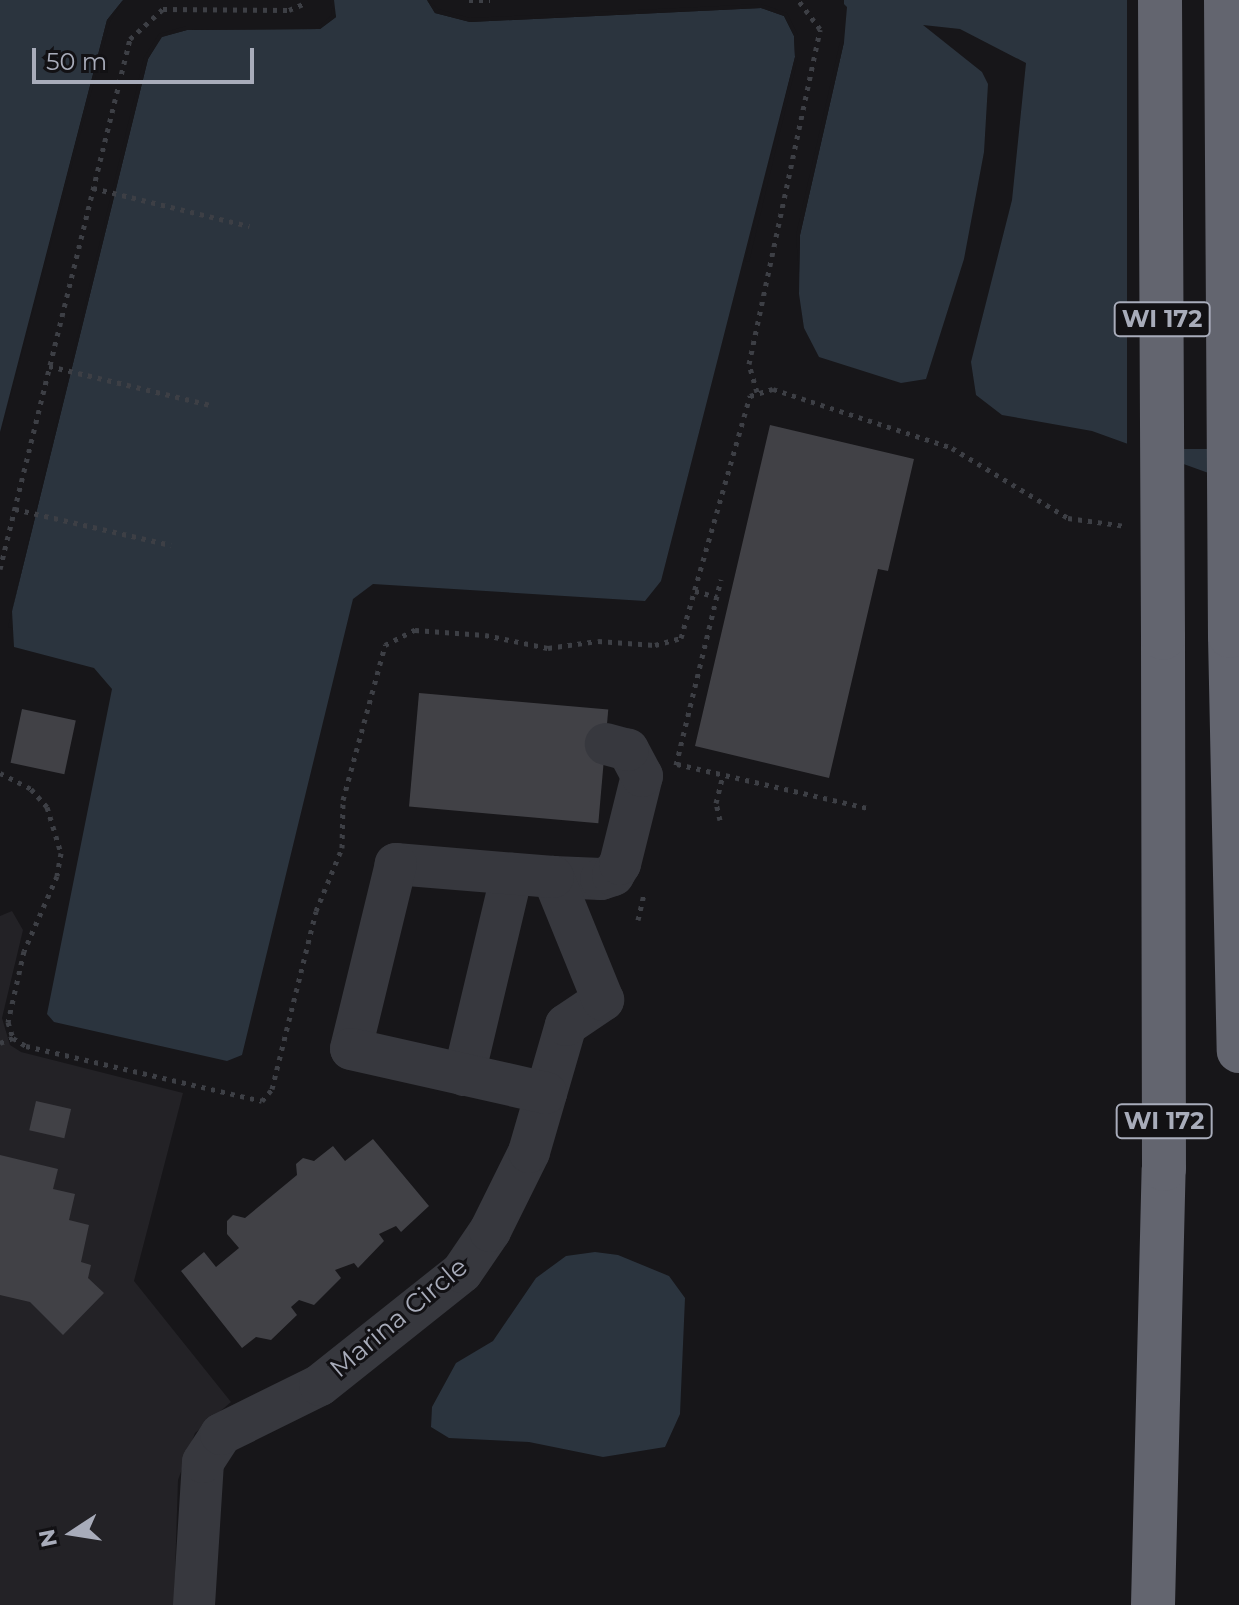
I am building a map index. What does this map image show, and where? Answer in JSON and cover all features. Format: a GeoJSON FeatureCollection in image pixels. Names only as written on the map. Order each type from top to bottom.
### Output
{"type":"FeatureCollection","features":[{"type":"Feature","properties":{"kind":"highway","name":"WI 172"},"geometry":{"type":"LineString","coordinates":[[1153,1605],[1164,1169],[1160,0]]}},
{"type":"Feature","properties":{"kind":"highway","name":"WI 172"},"geometry":{"type":"LineString","coordinates":[[1226,0],[1230,636],[1239,1051]]}},
{"type":"Feature","properties":{"kind":"lane"},"geometry":{"type":"LineString","coordinates":[[546,1093],[351,1049],[396,864],[553,877],[601,879],[613,875],[620,864],[642,776],[628,750],[606,744]]}},
{"type":"Feature","properties":{"kind":"lane"},"geometry":{"type":"LineString","coordinates":[[464,1075],[512,874]]}},
{"type":"Feature","properties":{"kind":"lane","name":"Marina Circle"},"geometry":{"type":"LineString","coordinates":[[194,1605],[203,1462],[221,1434],[320,1385],[462,1272],[490,1231],[529,1152],[566,1025],[603,1000],[553,877]]}},
{"type":"Feature","properties":{"kind":"path"},"geometry":{"type":"LineString","coordinates":[[469,0],[490,0]]}},
{"type":"Feature","properties":{"kind":"path"},"geometry":{"type":"LineString","coordinates":[[757,392],[749,364],[820,29],[798,0]]}},
{"type":"Feature","properties":{"kind":"path"},"geometry":{"type":"LineString","coordinates":[[0,569],[130,39],[163,9],[289,10],[303,4]]}},
{"type":"Feature","properties":{"kind":"path"},"geometry":{"type":"LineString","coordinates":[[93,188],[249,226]]}},
{"type":"Feature","properties":{"kind":"path"},"geometry":{"type":"LineString","coordinates":[[49,366],[210,405]]}},
{"type":"Feature","properties":{"kind":"path"},"geometry":{"type":"LineString","coordinates":[[0,773],[31,789],[47,807],[61,853],[57,876],[24,951],[8,1022],[13,1038],[26,1046],[262,1101],[272,1089],[316,911],[336,868],[343,800],[385,645],[415,630],[485,635],[531,647],[598,641],[665,644],[684,633],[746,402],[757,392],[773,389],[952,448],[1068,518],[1137,527]]}},
{"type":"Feature","properties":{"kind":"path"},"geometry":{"type":"LineString","coordinates":[[15,509],[171,545]]}},
{"type":"Feature","properties":{"kind":"path"},"geometry":{"type":"LineString","coordinates":[[673,778],[721,579]]}},
{"type":"Feature","properties":{"kind":"path"},"geometry":{"type":"LineString","coordinates":[[695,591],[717,597]]}},
{"type":"Feature","properties":{"kind":"path"},"geometry":{"type":"LineString","coordinates":[[676,764],[867,808]]}},
{"type":"Feature","properties":{"kind":"path"},"geometry":{"type":"LineString","coordinates":[[720,820],[716,803],[723,775]]}},
{"type":"Feature","properties":{"kind":"path"},"geometry":{"type":"LineString","coordinates":[[638,920],[645,892]]}},
{"type":"Feature","properties":{"kind":"path"},"geometry":{"type":"LineString","coordinates":[[0,1043],[13,1038]]}},
{"type":"Feature","properties":{"kind":"shaded area"},"geometry":{"type":"Polygon","coordinates":[[[0,0],[123,0],[107,20],[0,432],[0,0]]]}},
{"type":"Feature","properties":{"kind":"shaded area"},"geometry":{"type":"Polygon","coordinates":[[[334,0],[427,0],[435,13],[470,22],[761,8],[784,16],[794,36],[795,57],[661,581],[645,601],[373,584],[353,599],[242,1055],[227,1061],[54,1022],[47,1014],[112,689],[94,668],[14,647],[12,611],[148,59],[161,37],[187,30],[320,29],[336,17],[334,0]]]}},
{"type":"Feature","properties":{"kind":"shaded area"},"geometry":{"type":"Polygon","coordinates":[[[844,0],[1239,0],[1239,484],[1092,431],[1002,415],[976,395],[971,362],[1012,200],[1026,63],[960,29],[923,25],[982,72],[988,84],[984,152],[964,259],[926,379],[901,383],[819,357],[804,328],[799,294],[800,235],[844,42],[844,0]]]}},
{"type":"Feature","properties":{"kind":"shaded area"},"geometry":{"type":"Polygon","coordinates":[[[12,911],[23,930],[2,1018],[10,1045],[21,1052],[183,1093],[134,1281],[231,1402],[195,1433],[178,1480],[174,1605],[0,1605],[0,916],[12,911]]]}},
{"type":"Feature","properties":{"kind":"shaded area"},"geometry":{"type":"Polygon","coordinates":[[[595,1252],[618,1255],[669,1276],[685,1298],[680,1414],[665,1447],[603,1457],[529,1442],[449,1438],[431,1427],[432,1407],[456,1363],[493,1341],[536,1278],[566,1256],[595,1252]]]}},
{"type":"Feature","properties":{"kind":"pier"},"geometry":{"type":"Polygon","coordinates":[[[123,0],[110,22],[0,436],[107,20],[123,0]]]}},
{"type":"Feature","properties":{"kind":"pier"},"geometry":{"type":"Polygon","coordinates":[[[330,0],[336,17],[320,29],[187,30],[162,37],[148,59],[12,611],[12,628],[8,627],[144,57],[159,34],[186,26],[319,26],[332,15],[330,0]]]}},
{"type":"Feature","properties":{"kind":"pier"},"geometry":{"type":"Polygon","coordinates":[[[427,0],[438,9],[470,18],[761,4],[787,13],[798,35],[798,57],[749,262],[745,261],[795,57],[794,36],[784,16],[761,8],[470,22],[435,13],[427,0]]]}},
{"type":"Feature","properties":{"kind":"pier"},"geometry":{"type":"Polygon","coordinates":[[[840,0],[847,7],[844,42],[800,235],[799,274],[796,235],[840,42],[840,0]]]}},
{"type":"Feature","properties":{"kind":"pier"},"geometry":{"type":"Polygon","coordinates":[[[1127,0],[1239,0],[1239,449],[1127,449],[1127,0]]]}},
{"type":"Feature","properties":{"kind":"building"},"geometry":{"type":"Polygon","coordinates":[[[770,425],[914,459],[888,571],[878,569],[829,778],[695,746],[770,425]]]}},
{"type":"Feature","properties":{"kind":"building"},"geometry":{"type":"Polygon","coordinates":[[[419,693],[608,710],[598,823],[409,807],[419,693]]]}},
{"type":"Feature","properties":{"kind":"building"},"geometry":{"type":"Polygon","coordinates":[[[22,709],[76,720],[64,774],[11,763],[22,709]]]}},
{"type":"Feature","properties":{"kind":"building"},"geometry":{"type":"Polygon","coordinates":[[[36,1101],[71,1109],[64,1138],[29,1130],[36,1101]]]}},
{"type":"Feature","properties":{"kind":"building"},"geometry":{"type":"Polygon","coordinates":[[[373,1139],[429,1206],[401,1232],[396,1226],[379,1234],[384,1241],[358,1268],[354,1263],[335,1270],[341,1278],[314,1305],[299,1300],[291,1307],[297,1315],[271,1340],[256,1337],[242,1348],[181,1271],[204,1252],[216,1267],[239,1248],[227,1234],[227,1221],[233,1215],[245,1218],[297,1175],[296,1164],[303,1158],[314,1161],[333,1146],[345,1161],[373,1139]]]}},
{"type":"Feature","properties":{"kind":"building"},"geometry":{"type":"Polygon","coordinates":[[[0,1155],[58,1169],[53,1189],[75,1194],[69,1220],[89,1225],[81,1262],[91,1265],[88,1278],[104,1293],[63,1335],[30,1302],[0,1295],[0,1155]]]}}]}
